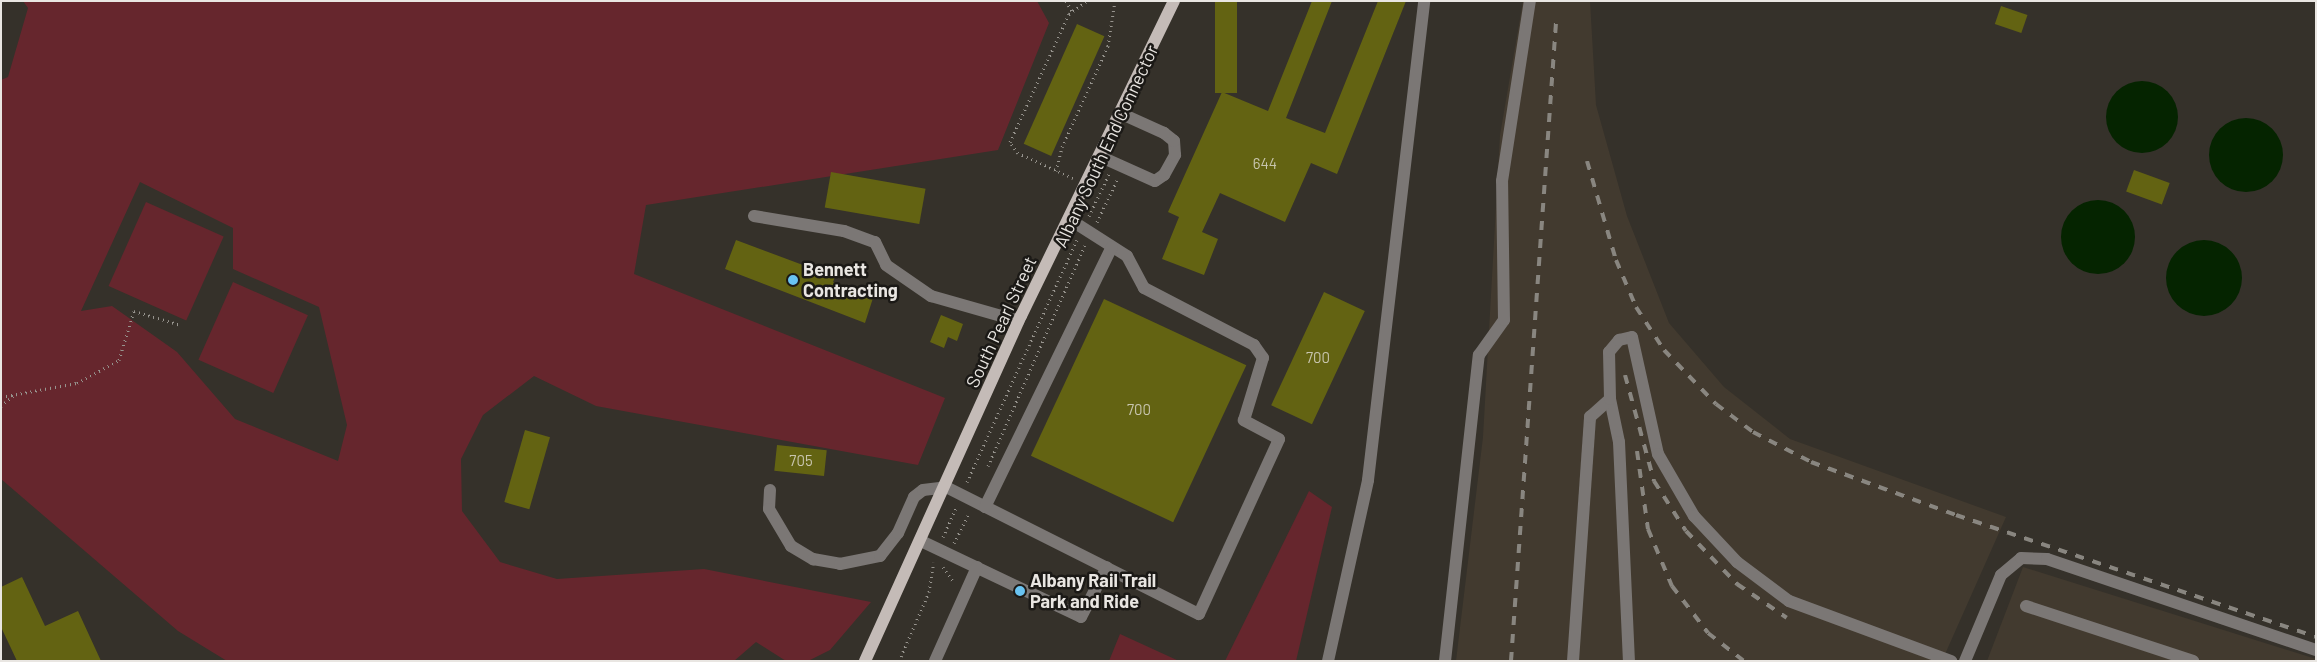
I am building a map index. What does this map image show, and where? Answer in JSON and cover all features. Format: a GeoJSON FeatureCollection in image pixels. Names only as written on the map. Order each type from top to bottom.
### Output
{"type":"FeatureCollection","features":[{"type":"Feature","properties":{"kind":"main road","name":"South Pearl Street"},"geometry":{"type":"LineString","coordinates":[[865,661],[922,541],[1019,321],[1174,1]]}},
{"type":"Feature","properties":{"kind":"lane"},"geometry":{"type":"LineString","coordinates":[[1328,661],[1368,480],[1424,1]]}},
{"type":"Feature","properties":{"kind":"lane"},"geometry":{"type":"LineString","coordinates":[[1445,661],[1479,355],[1504,320],[1502,181],[1530,1]]}},
{"type":"Feature","properties":{"kind":"lane"},"geometry":{"type":"LineString","coordinates":[[1099,156],[1155,181],[1164,175],[1175,155],[1174,141],[1120,113]]}},
{"type":"Feature","properties":{"kind":"lane"},"geometry":{"type":"LineString","coordinates":[[754,216],[844,231],[875,242],[886,265],[931,296],[1019,321]]}},
{"type":"Feature","properties":{"kind":"lane"},"geometry":{"type":"LineString","coordinates":[[770,490],[769,509],[791,546],[813,559],[840,564],[880,556],[898,533],[914,497],[923,490],[946,487],[1199,614],[1279,439],[1244,420],[1263,358],[1254,345],[1144,288],[1127,256],[1068,219]]}},
{"type":"Feature","properties":{"kind":"lane"},"geometry":{"type":"LineString","coordinates":[[985,507],[1112,246]]}},
{"type":"Feature","properties":{"kind":"lane"},"geometry":{"type":"LineString","coordinates":[[1629,661],[1619,442],[1610,399],[1609,352],[1618,340],[1632,337],[1658,454],[1694,516],[1737,562],[1789,600],[1951,661]]}},
{"type":"Feature","properties":{"kind":"lane"},"geometry":{"type":"LineString","coordinates":[[1573,661],[1590,417],[1610,399]]}},
{"type":"Feature","properties":{"kind":"lane"},"geometry":{"type":"LineString","coordinates":[[922,541],[1081,617],[1107,567]]}},
{"type":"Feature","properties":{"kind":"lane"},"geometry":{"type":"LineString","coordinates":[[1965,661],[2001,575],[2021,558],[2047,559],[2316,650]]}},
{"type":"Feature","properties":{"kind":"lane"},"geometry":{"type":"LineString","coordinates":[[935,661],[977,567]]}},
{"type":"Feature","properties":{"kind":"lane"},"geometry":{"type":"LineString","coordinates":[[2026,606],[2192,661]]}},
{"type":"Feature","properties":{"kind":"path"},"geometry":{"type":"LineString","coordinates":[[1066,1],[1072,10]]}},
{"type":"Feature","properties":{"kind":"path"},"geometry":{"type":"LineString","coordinates":[[1085,184],[1018,153],[1010,142],[1072,10],[1087,1]]}},
{"type":"Feature","properties":{"kind":"path"},"geometry":{"type":"LineString","coordinates":[[1056,171],[1062,147],[1108,46],[1116,1]]}},
{"type":"Feature","properties":{"kind":"path","name":"Albany South End Connector"},"geometry":{"type":"LineString","coordinates":[[899,661],[929,592],[938,549],[1006,389],[1114,164]]}},
{"type":"Feature","properties":{"kind":"path"},"geometry":{"type":"LineString","coordinates":[[1,397],[77,383],[119,360],[134,311],[181,325]]}},
{"type":"Feature","properties":{"kind":"path"},"geometry":{"type":"LineString","coordinates":[[1,406],[16,394]]}},
{"type":"Feature","properties":{"kind":"shaded area"},"geometry":{"type":"Polygon","coordinates":[[[23,1],[1037,1],[1049,23],[998,150],[646,205],[634,274],[945,398],[918,465],[596,406],[534,376],[483,415],[461,459],[462,511],[500,562],[557,579],[704,569],[871,602],[830,650],[808,661],[786,661],[756,642],[734,661],[227,661],[178,631],[1,479],[1,80],[8,77],[28,8],[23,1]],[[140,182],[81,311],[112,306],[177,352],[235,419],[338,461],[347,425],[319,307],[233,269],[233,228],[140,182]]]}},
{"type":"Feature","properties":{"kind":"shaded area"},"geometry":{"type":"Polygon","coordinates":[[[1523,1],[1590,1],[1596,105],[1627,216],[1669,323],[1724,387],[1790,439],[2006,517],[1942,661],[1456,661],[1483,437],[1500,135],[1523,1]]]}},
{"type":"Feature","properties":{"kind":"shaded area"},"geometry":{"type":"Polygon","coordinates":[[[2149,81],[2168,91],[2176,103],[2178,117],[2176,131],[2168,143],[2156,151],[2135,153],[2116,143],[2108,131],[2106,110],[2116,91],[2128,83],[2149,81]]]}},
{"type":"Feature","properties":{"kind":"shaded area"},"geometry":{"type":"Polygon","coordinates":[[[2246,118],[2267,124],[2277,134],[2283,155],[2277,176],[2267,186],[2246,192],[2225,186],[2215,176],[2209,155],[2215,134],[2225,124],[2246,118]]]}},
{"type":"Feature","properties":{"kind":"shaded area"},"geometry":{"type":"Polygon","coordinates":[[[2091,200],[2105,200],[2119,206],[2129,216],[2135,230],[2133,251],[2119,268],[2105,274],[2091,274],[2077,268],[2067,258],[2061,244],[2061,230],[2067,216],[2077,206],[2091,200]]]}},
{"type":"Feature","properties":{"kind":"shaded area"},"geometry":{"type":"Polygon","coordinates":[[[146,202],[224,237],[186,321],[109,286],[146,202]]]}},
{"type":"Feature","properties":{"kind":"shaded area"},"geometry":{"type":"Polygon","coordinates":[[[2204,240],[2219,243],[2231,251],[2239,263],[2242,278],[2239,293],[2231,305],[2219,313],[2204,316],[2189,313],[2177,305],[2169,293],[2166,278],[2169,263],[2177,251],[2189,243],[2204,240]]]}},
{"type":"Feature","properties":{"kind":"shaded area"},"geometry":{"type":"Polygon","coordinates":[[[233,282],[308,315],[273,393],[198,360],[233,282]]]}},
{"type":"Feature","properties":{"kind":"shaded area"},"geometry":{"type":"Polygon","coordinates":[[[1309,491],[1332,507],[1296,661],[1225,661],[1309,491]]]}},
{"type":"Feature","properties":{"kind":"shaded area"},"geometry":{"type":"Polygon","coordinates":[[[2023,567],[2316,659],[2316,661],[1987,661],[2023,567]]]}},
{"type":"Feature","properties":{"kind":"shaded area"},"geometry":{"type":"Polygon","coordinates":[[[1120,634],[1179,661],[1109,661],[1120,634]]]}},
{"type":"Feature","properties":{"kind":"building"},"geometry":{"type":"Polygon","coordinates":[[[1215,1],[1237,1],[1237,93],[1215,93],[1215,1]]]}},
{"type":"Feature","properties":{"kind":"building"},"geometry":{"type":"Polygon","coordinates":[[[1312,1],[1332,1],[1286,118],[1325,133],[1378,1],[1406,1],[1337,174],[1311,163],[1285,222],[1220,193],[1202,232],[1218,239],[1204,275],[1162,259],[1179,217],[1168,212],[1222,92],[1268,111],[1312,1]]]}},
{"type":"Feature","properties":{"kind":"building"},"geometry":{"type":"Polygon","coordinates":[[[2001,6],[2027,15],[2021,33],[1995,24],[2001,6]]]}},
{"type":"Feature","properties":{"kind":"building"},"geometry":{"type":"Polygon","coordinates":[[[1077,24],[1104,36],[1051,156],[1024,144],[1077,24]]]}},
{"type":"Feature","properties":{"kind":"building"},"geometry":{"type":"Polygon","coordinates":[[[2134,170],[2170,183],[2162,205],[2126,192],[2134,170]]]}},
{"type":"Feature","properties":{"kind":"building"},"geometry":{"type":"Polygon","coordinates":[[[831,172],[926,189],[919,224],[825,207],[831,172]]]}},
{"type":"Feature","properties":{"kind":"building","name":"Bennett Contracting"},"geometry":{"type":"Polygon","coordinates":[[[736,240],[835,277],[833,282],[873,298],[865,323],[725,269],[736,240]]]}},
{"type":"Feature","properties":{"kind":"building"},"geometry":{"type":"Polygon","coordinates":[[[1324,292],[1365,311],[1312,424],[1271,405],[1324,292]]]}},
{"type":"Feature","properties":{"kind":"building"},"geometry":{"type":"Polygon","coordinates":[[[1104,299],[1246,365],[1173,522],[1031,456],[1104,299]]]}},
{"type":"Feature","properties":{"kind":"building"},"geometry":{"type":"Polygon","coordinates":[[[941,315],[963,324],[957,341],[948,337],[944,348],[930,342],[941,315]]]}},
{"type":"Feature","properties":{"kind":"building"},"geometry":{"type":"Polygon","coordinates":[[[525,430],[550,437],[529,509],[504,502],[525,430]]]}},
{"type":"Feature","properties":{"kind":"building"},"geometry":{"type":"Polygon","coordinates":[[[777,445],[827,450],[824,476],[774,471],[777,445]]]}},
{"type":"Feature","properties":{"kind":"building"},"geometry":{"type":"Polygon","coordinates":[[[22,577],[45,626],[78,611],[101,661],[17,661],[1,627],[1,587],[22,577]]]}},
{"type":"Feature","properties":{"kind":"railway"},"geometry":{"type":"LineString","coordinates":[[1511,661],[1556,22]]}},
{"type":"Feature","properties":{"kind":"railway"},"geometry":{"type":"LineString","coordinates":[[1587,161],[1616,260],[1636,307],[1664,350],[1716,404],[1753,432],[1811,462],[1956,515],[2316,637]]}},
{"type":"Feature","properties":{"kind":"railway"},"geometry":{"type":"LineString","coordinates":[[1625,375],[1654,481],[1686,531],[1737,584],[1787,618]]}},
{"type":"Feature","properties":{"kind":"railway"},"geometry":{"type":"LineString","coordinates":[[1637,451],[1648,529],[1672,586],[1708,633],[1744,661]]}},
{"type":"Feature","properties":{"kind":"place","name":"Bennett Contracting"},"geometry":{"type":"Point","coordinates":[793,280]}},
{"type":"Feature","properties":{"kind":"place","name":"Albany Rail Trail Park and Ride"},"geometry":{"type":"Point","coordinates":[1020,591]}}]}
